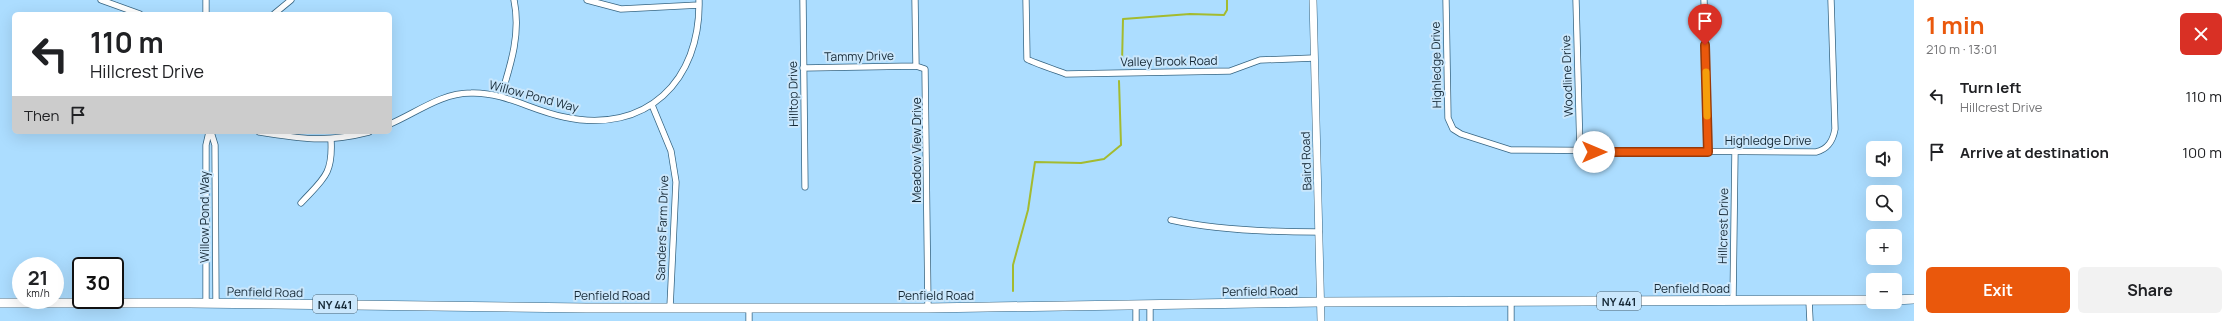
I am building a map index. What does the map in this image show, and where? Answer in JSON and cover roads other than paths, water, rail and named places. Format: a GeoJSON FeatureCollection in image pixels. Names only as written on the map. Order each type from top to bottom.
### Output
{"type":"FeatureCollection","features":[{"type":"Feature","properties":{"kind":"main road"},"geometry":{"type":"LineString","coordinates":[[1902,300],[1914,299]]}},
{"type":"Feature","properties":{"kind":"main road","name":"Penfield Road"},"geometry":{"type":"LineString","coordinates":[[0,303],[216,303],[586,308],[928,308],[1320,302],[1866,300]]}},
{"type":"Feature","properties":{"kind":"street"},"geometry":{"type":"LineString","coordinates":[[101,0],[134,12]]}},
{"type":"Feature","properties":{"kind":"street"},"geometry":{"type":"LineString","coordinates":[[206,0],[206,12]]}},
{"type":"Feature","properties":{"kind":"street"},"geometry":{"type":"LineString","coordinates":[[276,12],[291,0]]}},
{"type":"Feature","properties":{"kind":"street"},"geometry":{"type":"LineString","coordinates":[[501,96],[509,70],[517,32],[514,0]]}},
{"type":"Feature","properties":{"kind":"street"},"geometry":{"type":"LineString","coordinates":[[587,0],[621,9],[699,2]]}},
{"type":"Feature","properties":{"kind":"street","name":"Hilltop Drive"},"geometry":{"type":"LineString","coordinates":[[802,0],[805,187]]}},
{"type":"Feature","properties":{"kind":"street"},"geometry":{"type":"LineString","coordinates":[[915,0],[916,66]]}},
{"type":"Feature","properties":{"kind":"street","name":"Valley Brook Road"},"geometry":{"type":"LineString","coordinates":[[1026,0],[1027,59],[1031,62],[1074,74],[1230,70],[1260,60],[1314,58]]}},
{"type":"Feature","properties":{"kind":"street","name":"Baird Road"},"geometry":{"type":"LineString","coordinates":[[1313,0],[1321,321]]}},
{"type":"Feature","properties":{"kind":"street","name":"Highledge Drive"},"geometry":{"type":"LineString","coordinates":[[1446,0],[1446,103],[1448,118],[1453,129],[1461,134],[1511,150],[1580,152],[1816,152],[1826,148],[1830,143],[1835,129],[1831,0]]}},
{"type":"Feature","properties":{"kind":"street","name":"Woodline Drive"},"geometry":{"type":"LineString","coordinates":[[1576,0],[1580,152]]}},
{"type":"Feature","properties":{"kind":"street"},"geometry":{"type":"LineString","coordinates":[[1704,0],[1708,152]]}},
{"type":"Feature","properties":{"kind":"street","name":"Willow Pond Way"},"geometry":{"type":"LineString","coordinates":[[392,123],[452,95],[487,93],[501,96],[562,117],[590,121],[620,118],[652,105],[675,84],[686,68],[694,46],[699,2]]}},
{"type":"Feature","properties":{"kind":"street","name":"Tammy Drive"},"geometry":{"type":"LineString","coordinates":[[803,68],[916,66]]}},
{"type":"Feature","properties":{"kind":"street","name":"Meadow View Drive"},"geometry":{"type":"LineString","coordinates":[[916,66],[923,68],[927,77],[928,308]]}},
{"type":"Feature","properties":{"kind":"street","name":"Sanders Farm Drive"},"geometry":{"type":"LineString","coordinates":[[652,105],[671,151],[675,175],[670,307]]}},
{"type":"Feature","properties":{"kind":"street","name":"Willow Pond Way"},"geometry":{"type":"LineString","coordinates":[[206,303],[206,145],[209,134]]}},
{"type":"Feature","properties":{"kind":"street","name":"Willow Pond Way"},"geometry":{"type":"LineString","coordinates":[[211,134],[215,145],[216,303]]}},
{"type":"Feature","properties":{"kind":"street"},"geometry":{"type":"LineString","coordinates":[[271,134],[300,139],[331,140],[360,134]]}},
{"type":"Feature","properties":{"kind":"street"},"geometry":{"type":"LineString","coordinates":[[301,203],[328,173],[332,158],[331,140]]}},
{"type":"Feature","properties":{"kind":"street","name":"Hillcrest Drive"},"geometry":{"type":"LineString","coordinates":[[1733,300],[1735,152]]}},
{"type":"Feature","properties":{"kind":"street"},"geometry":{"type":"LineString","coordinates":[[1171,220],[1187,223],[1252,229],[1265,232],[1318,232]]}},
{"type":"Feature","properties":{"kind":"street"},"geometry":{"type":"LineString","coordinates":[[1809,301],[1810,321]]}},
{"type":"Feature","properties":{"kind":"street"},"geometry":{"type":"LineString","coordinates":[[1511,302],[1511,321]]}},
{"type":"Feature","properties":{"kind":"street"},"geometry":{"type":"LineString","coordinates":[[1136,305],[1136,321]]}},
{"type":"Feature","properties":{"kind":"street"},"geometry":{"type":"LineString","coordinates":[[1150,305],[1150,321]]}},
{"type":"Feature","properties":{"kind":"street"},"geometry":{"type":"LineString","coordinates":[[749,307],[749,321]]}},
{"type":"Feature","properties":{"kind":"waterway"},"geometry":{"type":"LineString","coordinates":[[1122,64],[1123,19],[1190,14],[1224,15],[1227,10],[1227,0]]}},
{"type":"Feature","properties":{"kind":"waterway"},"geometry":{"type":"LineString","coordinates":[[1013,291],[1013,265],[1028,210],[1035,162],[1081,163],[1104,159],[1121,145],[1119,81]]}}]}
